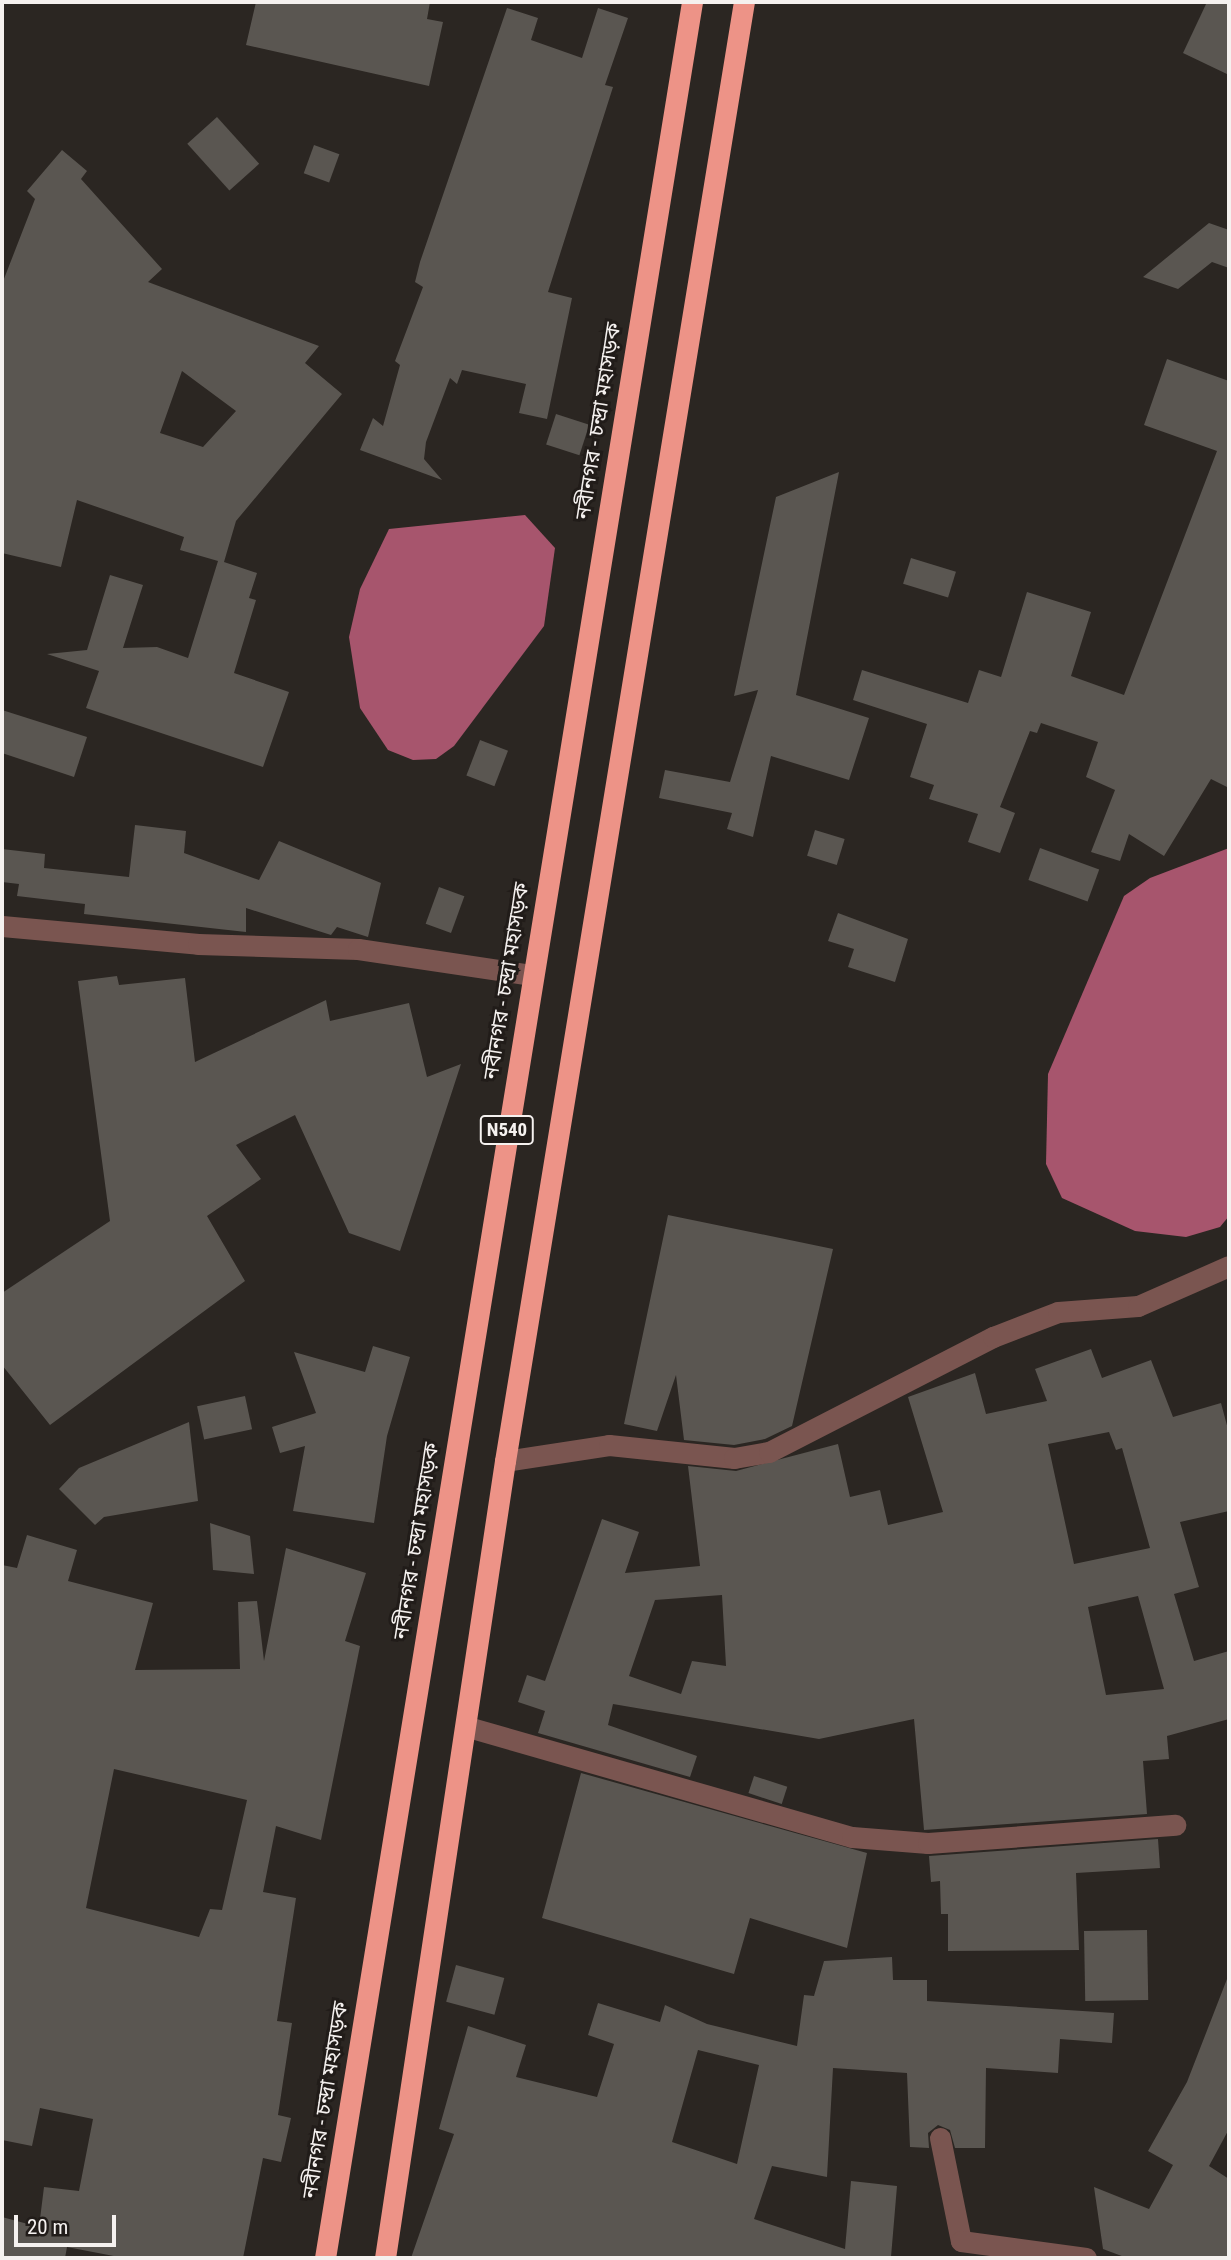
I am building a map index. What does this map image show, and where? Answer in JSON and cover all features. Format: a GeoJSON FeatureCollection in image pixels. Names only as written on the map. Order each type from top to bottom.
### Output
{"type":"FeatureCollection","features":[{"type":"Feature","properties":{"kind":"highway","name":"নবীনগর - চন্দ্রা মহাসড়ক"},"geometry":{"type":"LineString","coordinates":[[325,2258],[531,975],[692,2]]}},
{"type":"Feature","properties":{"kind":"highway","name":"N540"},"geometry":{"type":"LineString","coordinates":[[385,2258],[468,1727],[505,1461],[744,2]]}},
{"type":"Feature","properties":{"kind":"street"},"geometry":{"type":"LineString","coordinates":[[2,926],[198,944],[358,949],[531,975]]}},
{"type":"Feature","properties":{"kind":"street"},"geometry":{"type":"LineString","coordinates":[[505,1461],[609,1445],[734,1458],[769,1452],[993,1337],[1058,1312],[1138,1306],[1229,1266]]}},
{"type":"Feature","properties":{"kind":"street"},"geometry":{"type":"LineString","coordinates":[[468,1727],[852,1837],[928,1843],[1175,1825]]}},
{"type":"Feature","properties":{"kind":"street"},"geometry":{"type":"LineString","coordinates":[[940,2138],[961,2241],[1086,2258]]}},
{"type":"Feature","properties":{"kind":"shaded area"},"geometry":{"type":"Polygon","coordinates":[[[525,515],[555,548],[544,626],[454,746],[436,759],[413,760],[388,750],[360,708],[349,637],[360,589],[389,529],[525,515]]]}},
{"type":"Feature","properties":{"kind":"shaded area"},"geometry":{"type":"Polygon","coordinates":[[[1229,848],[1229,1216],[1220,1227],[1186,1237],[1135,1231],[1062,1198],[1046,1164],[1048,1074],[1124,896],[1150,878],[1229,848]]]}},
{"type":"Feature","properties":{"kind":"building"},"geometry":{"type":"Polygon","coordinates":[[[256,2],[430,2],[427,19],[443,22],[429,86],[246,45],[256,2]]]}},
{"type":"Feature","properties":{"kind":"building"},"geometry":{"type":"Polygon","coordinates":[[[1207,2],[1229,2],[1229,75],[1183,53],[1207,2]]]}},
{"type":"Feature","properties":{"kind":"building"},"geometry":{"type":"Polygon","coordinates":[[[507,8],[538,18],[531,40],[582,58],[598,8],[628,18],[605,85],[613,87],[548,292],[572,298],[547,419],[519,413],[526,384],[462,370],[457,384],[450,378],[426,442],[424,459],[442,480],[360,450],[373,418],[383,426],[400,365],[395,361],[423,287],[415,282],[420,262],[507,8]]]}},
{"type":"Feature","properties":{"kind":"building"},"geometry":{"type":"Polygon","coordinates":[[[217,117],[259,164],[229,191],[187,144],[217,117]]]}},
{"type":"Feature","properties":{"kind":"building"},"geometry":{"type":"Polygon","coordinates":[[[314,145],[339,154],[329,182],[304,173],[314,145]]]}},
{"type":"Feature","properties":{"kind":"building"},"geometry":{"type":"Polygon","coordinates":[[[62,150],[87,171],[81,179],[162,269],[148,282],[319,346],[305,363],[342,394],[236,521],[224,562],[257,573],[249,598],[256,600],[234,673],[289,692],[263,767],[86,708],[99,671],[47,654],[87,650],[110,575],[143,585],[123,648],[157,647],[188,658],[218,561],[180,550],[184,537],[77,500],[61,567],[2,553],[2,284],[35,199],[27,191],[62,150]],[[182,371],[160,433],[203,447],[236,411],[182,371]]]}},
{"type":"Feature","properties":{"kind":"building"},"geometry":{"type":"Polygon","coordinates":[[[1209,223],[1229,230],[1229,268],[1212,262],[1178,289],[1143,277],[1209,223]]]}},
{"type":"Feature","properties":{"kind":"building"},"geometry":{"type":"Polygon","coordinates":[[[1167,359],[1229,381],[1229,788],[1211,779],[1164,856],[1129,834],[1120,861],[1091,852],[1115,790],[1086,777],[1098,742],[1041,723],[1037,733],[1030,731],[1000,807],[1015,813],[1000,853],[968,842],[978,814],[929,799],[934,785],[910,777],[927,724],[853,700],[862,670],[968,703],[979,670],[1001,677],[1027,592],[1091,612],[1071,676],[1124,695],[1217,451],[1144,425],[1167,359]]]}},
{"type":"Feature","properties":{"kind":"building"},"geometry":{"type":"Polygon","coordinates":[[[556,414],[589,425],[579,455],[546,444],[556,414]]]}},
{"type":"Feature","properties":{"kind":"building"},"geometry":{"type":"Polygon","coordinates":[[[839,472],[796,695],[869,718],[849,780],[771,756],[753,837],[727,829],[732,813],[659,798],[665,770],[730,782],[758,690],[734,696],[776,497],[839,472]]]}},
{"type":"Feature","properties":{"kind":"building"},"geometry":{"type":"Polygon","coordinates":[[[911,558],[956,572],[948,598],[903,584],[911,558]]]}},
{"type":"Feature","properties":{"kind":"building"},"geometry":{"type":"Polygon","coordinates":[[[2,710],[87,737],[74,777],[2,753],[2,710]]]}},
{"type":"Feature","properties":{"kind":"building"},"geometry":{"type":"Polygon","coordinates":[[[480,740],[508,751],[494,786],[466,775],[480,740]]]}},
{"type":"Feature","properties":{"kind":"building"},"geometry":{"type":"Polygon","coordinates":[[[135,825],[186,831],[184,853],[259,880],[279,841],[381,883],[368,937],[337,927],[331,935],[246,908],[246,932],[84,914],[85,904],[17,896],[19,884],[2,882],[2,849],[45,854],[44,868],[129,877],[135,825]]]}},
{"type":"Feature","properties":{"kind":"building"},"geometry":{"type":"Polygon","coordinates":[[[815,830],[845,839],[837,865],[807,856],[815,830]]]}},
{"type":"Feature","properties":{"kind":"building"},"geometry":{"type":"Polygon","coordinates":[[[1040,848],[1099,870],[1088,901],[1028,880],[1040,848]]]}},
{"type":"Feature","properties":{"kind":"building"},"geometry":{"type":"Polygon","coordinates":[[[439,887],[464,896],[451,933],[426,924],[439,887]]]}},
{"type":"Feature","properties":{"kind":"building"},"geometry":{"type":"Polygon","coordinates":[[[838,913],[908,939],[895,982],[848,967],[854,949],[828,941],[838,913]]]}},
{"type":"Feature","properties":{"kind":"building"},"geometry":{"type":"Polygon","coordinates":[[[117,976],[119,985],[185,978],[195,1062],[326,1000],[330,1021],[409,1003],[427,1077],[461,1064],[400,1251],[349,1233],[295,1115],[236,1145],[261,1179],[207,1216],[245,1281],[50,1425],[2,1365],[2,1293],[110,1221],[78,981],[117,976]]]}},
{"type":"Feature","properties":{"kind":"building"},"geometry":{"type":"Polygon","coordinates":[[[668,1215],[833,1249],[792,1426],[765,1439],[734,1445],[684,1440],[676,1375],[657,1431],[624,1424],[668,1215]]]}},
{"type":"Feature","properties":{"kind":"building"},"geometry":{"type":"Polygon","coordinates":[[[373,1346],[410,1357],[387,1436],[374,1523],[293,1511],[305,1446],[280,1453],[272,1427],[316,1413],[294,1352],[365,1372],[373,1346]]]}},
{"type":"Feature","properties":{"kind":"building"},"geometry":{"type":"Polygon","coordinates":[[[1091,1349],[1102,1378],[1151,1360],[1173,1417],[1221,1403],[1229,1433],[1229,1511],[1180,1522],[1199,1587],[1174,1594],[1194,1661],[1229,1651],[1229,1719],[1167,1736],[1169,1759],[1143,1761],[1147,1814],[924,1830],[914,1719],[819,1739],[613,1704],[608,1725],[697,1756],[690,1777],[538,1733],[545,1711],[518,1702],[527,1675],[545,1681],[602,1519],[639,1532],[625,1573],[700,1566],[688,1466],[736,1471],[838,1444],[850,1497],[880,1490],[888,1525],[943,1512],[908,1397],[975,1373],[986,1414],[1047,1401],[1035,1369],[1091,1349]],[[1109,1432],[1048,1444],[1074,1564],[1150,1548],[1122,1448],[1116,1450],[1109,1432]],[[722,1595],[655,1600],[629,1676],[681,1694],[692,1661],[726,1666],[722,1595]],[[1138,1596],[1088,1607],[1106,1695],[1164,1689],[1138,1596]]]}},
{"type":"Feature","properties":{"kind":"building"},"geometry":{"type":"Polygon","coordinates":[[[245,1396],[252,1429],[204,1439],[197,1406],[245,1396]]]}},
{"type":"Feature","properties":{"kind":"building"},"geometry":{"type":"Polygon","coordinates":[[[189,1422],[198,1501],[104,1517],[95,1525],[59,1489],[79,1468],[189,1422]]]}},
{"type":"Feature","properties":{"kind":"building"},"geometry":{"type":"Polygon","coordinates":[[[210,1523],[250,1536],[254,1574],[213,1570],[210,1523]]]}},
{"type":"Feature","properties":{"kind":"building"},"geometry":{"type":"Polygon","coordinates":[[[27,1535],[77,1550],[68,1581],[153,1603],[135,1670],[240,1669],[238,1602],[257,1601],[264,1661],[286,1548],[366,1573],[345,1641],[360,1646],[321,1840],[276,1826],[263,1892],[296,1898],[277,2021],[292,2023],[278,2115],[291,2118],[281,2162],[263,2158],[243,2258],[124,2258],[67,2247],[65,2258],[2,2258],[2,2217],[39,2227],[44,2187],[79,2191],[93,2119],[40,2108],[32,2146],[2,2140],[2,1565],[17,1568],[27,1535]],[[114,1769],[86,1908],[199,1937],[210,1909],[222,1910],[247,1800],[114,1769]]]}},
{"type":"Feature","properties":{"kind":"building"},"geometry":{"type":"Polygon","coordinates":[[[581,1773],[867,1853],[847,1948],[750,1918],[734,1974],[542,1918],[581,1773]]]}},
{"type":"Feature","properties":{"kind":"building"},"geometry":{"type":"Polygon","coordinates":[[[754,1776],[787,1787],[782,1804],[748,1793],[754,1776]]]}},
{"type":"Feature","properties":{"kind":"building"},"geometry":{"type":"Polygon","coordinates":[[[1158,1839],[1160,1868],[1076,1873],[1079,1950],[948,1951],[948,1914],[941,1914],[940,1881],[931,1882],[929,1856],[1158,1839]]]}},
{"type":"Feature","properties":{"kind":"building"},"geometry":{"type":"Polygon","coordinates":[[[1147,1930],[1148,2000],[1085,2001],[1084,1931],[1147,1930]]]}},
{"type":"Feature","properties":{"kind":"building"},"geometry":{"type":"Polygon","coordinates":[[[892,1957],[893,1980],[927,1980],[927,2001],[1114,2013],[1112,2043],[1060,2039],[1058,2073],[986,2068],[985,2148],[955,2148],[950,2130],[938,2125],[928,2133],[929,2148],[910,2147],[907,2073],[833,2068],[827,2177],[772,2166],[754,2219],[845,2249],[851,2181],[897,2186],[891,2257],[411,2258],[454,2134],[439,2129],[468,2026],[526,2045],[516,2077],[597,2097],[614,2044],[588,2035],[598,2003],[660,2022],[665,2005],[707,2024],[797,2046],[804,1995],[814,1996],[824,1961],[892,1957]],[[698,2050],[672,2142],[737,2164],[759,2065],[698,2050]]]}},
{"type":"Feature","properties":{"kind":"building"},"geometry":{"type":"Polygon","coordinates":[[[456,1965],[504,1978],[494,2015],[446,2002],[456,1965]]]}},
{"type":"Feature","properties":{"kind":"building"},"geometry":{"type":"Polygon","coordinates":[[[1227,1979],[1229,2129],[1209,2166],[1229,2179],[1229,2258],[1127,2258],[1103,2249],[1094,2187],[1149,2209],[1173,2165],[1148,2151],[1187,2082],[1227,1979]]]}}]}
